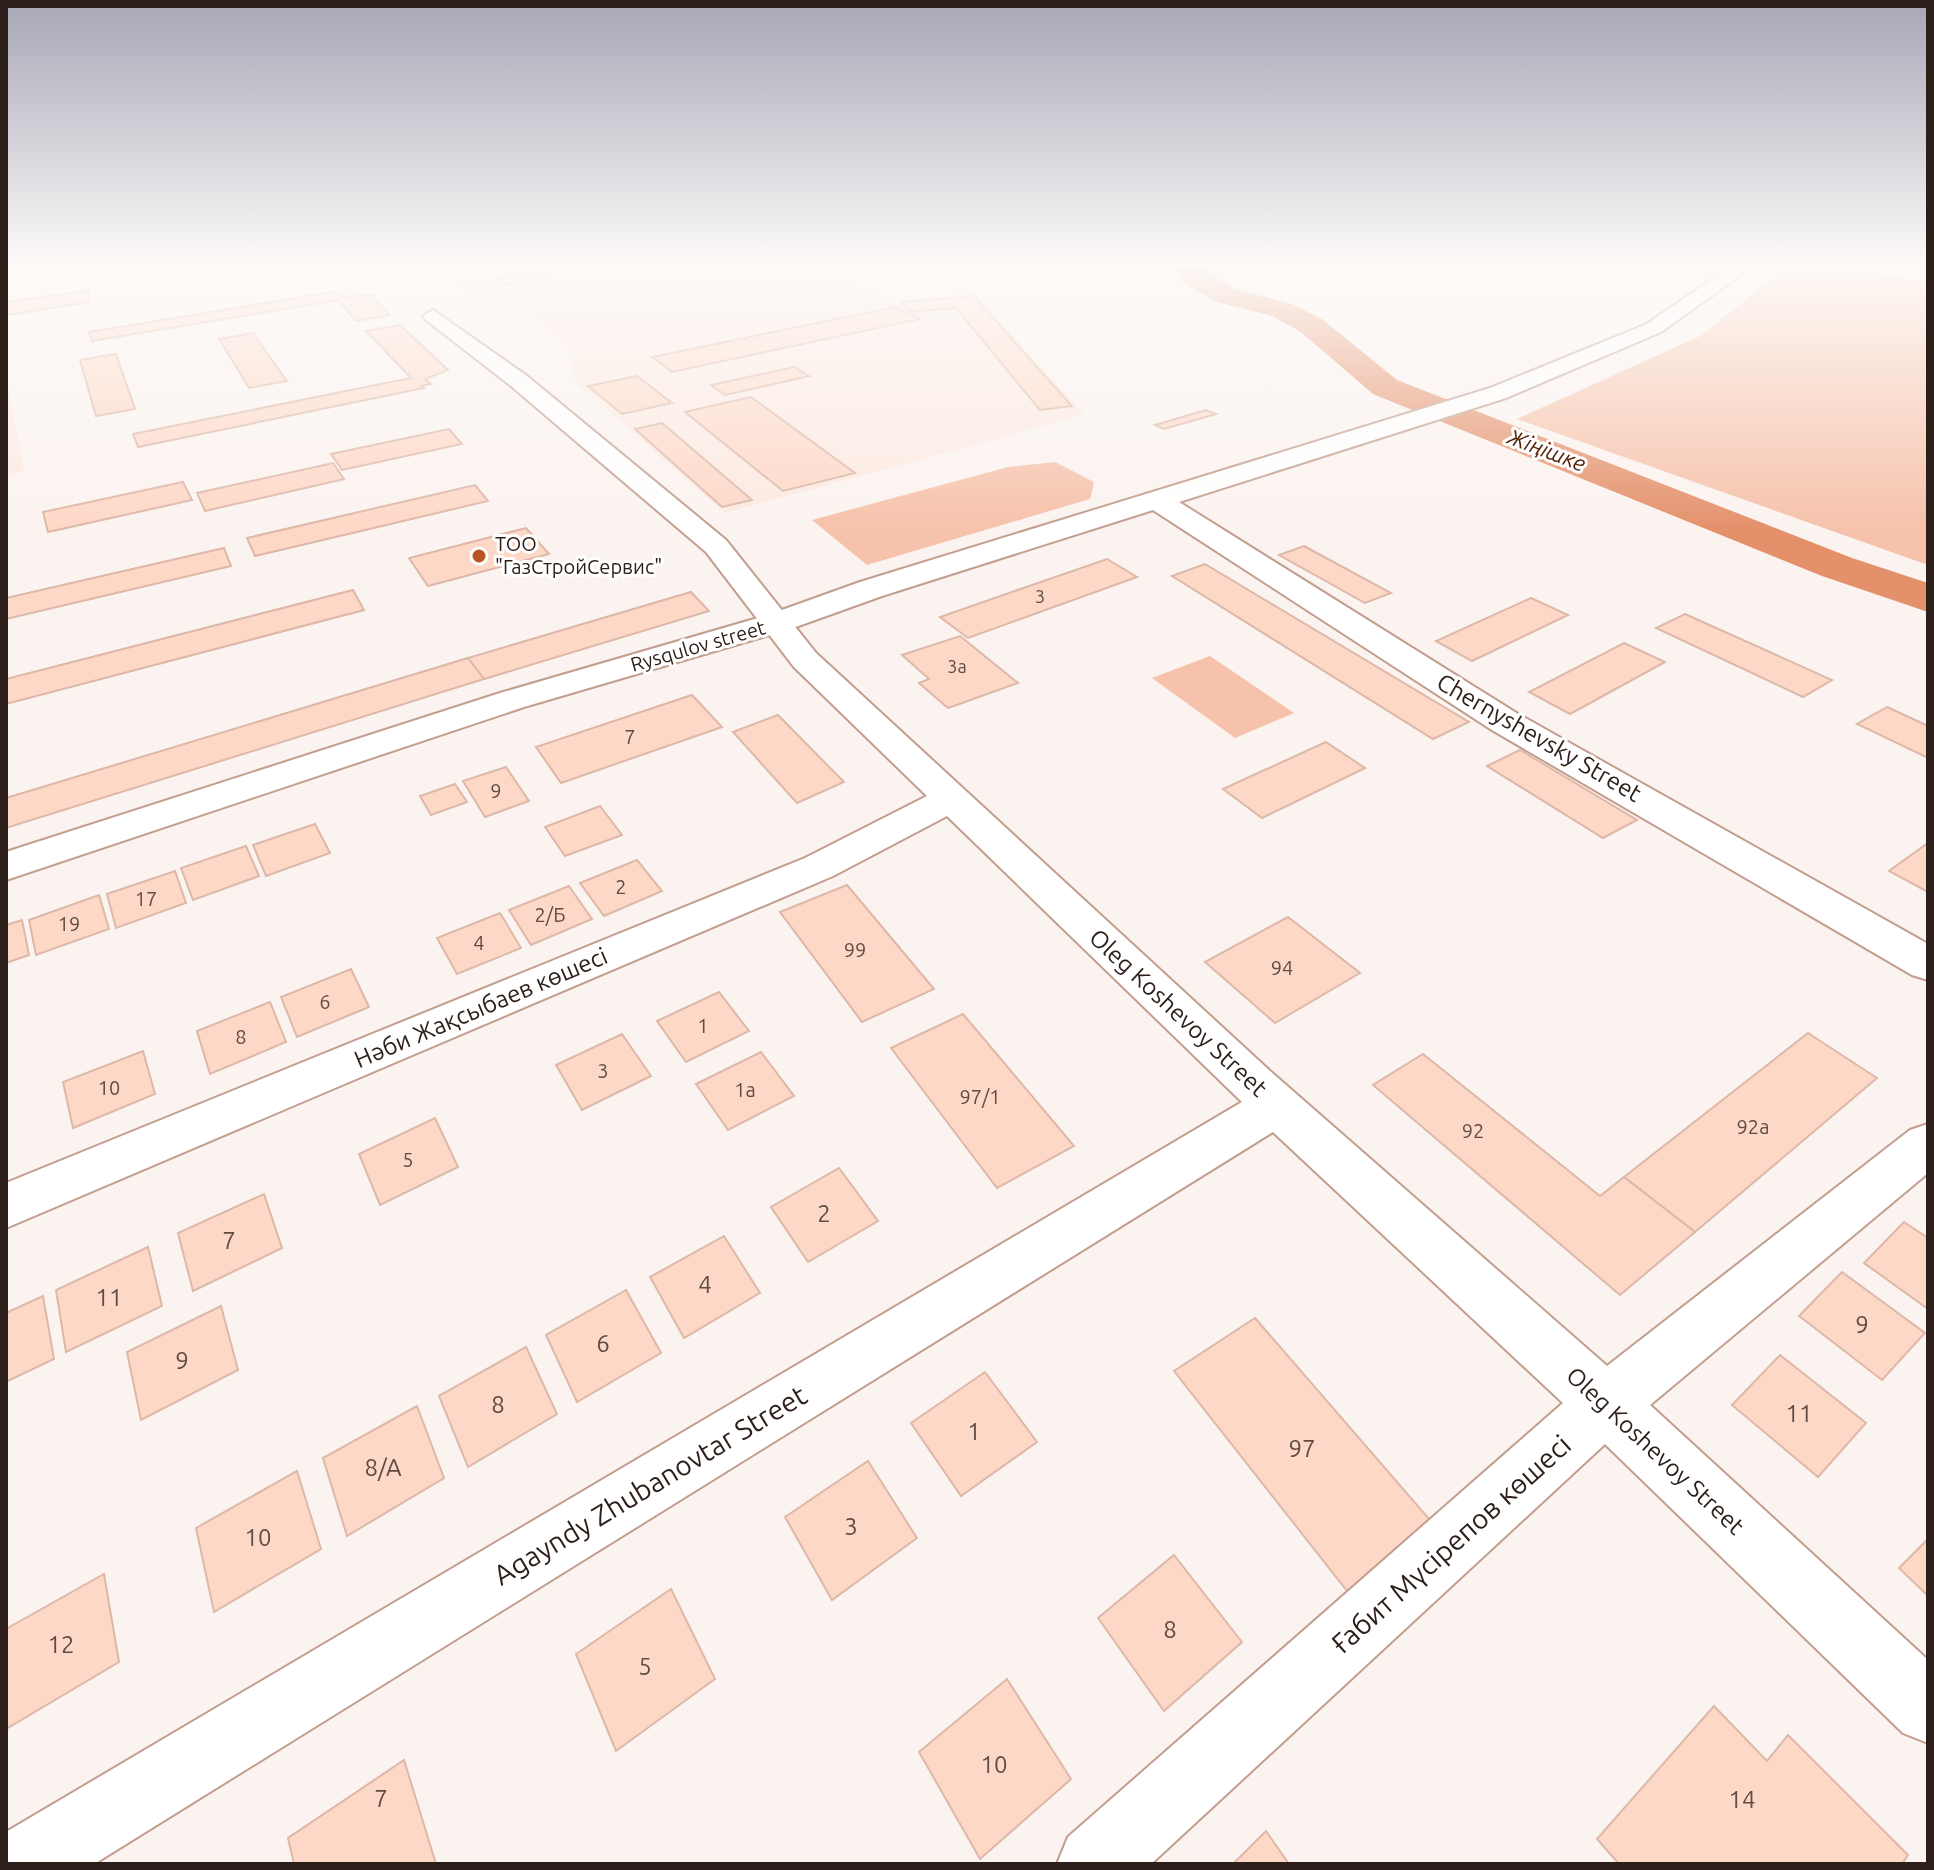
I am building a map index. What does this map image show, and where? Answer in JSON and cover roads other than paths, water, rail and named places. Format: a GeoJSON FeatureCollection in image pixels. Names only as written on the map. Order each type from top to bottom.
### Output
{"type":"FeatureCollection","features":[{"type":"Feature","properties":{"kind":"street","name":"Oleg Koshevoy Street"},"geometry":{"type":"LineString","coordinates":[[484,354],[699,531],[779,622],[805,660],[1276,1106],[1606,1404],[1928,1708]]}},
{"type":"Feature","properties":{"kind":"street","name":"Rysqulov street"},"geometry":{"type":"LineString","coordinates":[[6,866],[512,700],[779,622],[871,589],[1498,393],[1591,354]]}},
{"type":"Feature","properties":{"kind":"street","name":"Chernyshevsky Street"},"geometry":{"type":"LineString","coordinates":[[1157,500],[1505,722],[1928,964]]}},
{"type":"Feature","properties":{"kind":"street","name":"Нәби Жақсыбаев көшесі"},"geometry":{"type":"LineString","coordinates":[[6,1206],[819,867],[952,798]]}},
{"type":"Feature","properties":{"kind":"street","name":"Agayndy Zhubanovtar Street"},"geometry":{"type":"LineString","coordinates":[[24,1864],[1276,1106]]}},
{"type":"Feature","properties":{"kind":"street","name":"Ғабит Мүсірепов көшесі"},"geometry":{"type":"LineString","coordinates":[[1095,1864],[1606,1404],[1928,1144]]}},
{"type":"Feature","properties":{"kind":"waterway","name":"Жіңішке"},"geometry":{"type":"LineString","coordinates":[[1346,354],[1385,387],[1837,567],[1928,598]]}},
{"type":"Feature","properties":{"kind":"place","name":"ТОО \"ГазСтройСервис\""},"geometry":{"type":"Point","coordinates":[479,556]}}]}
